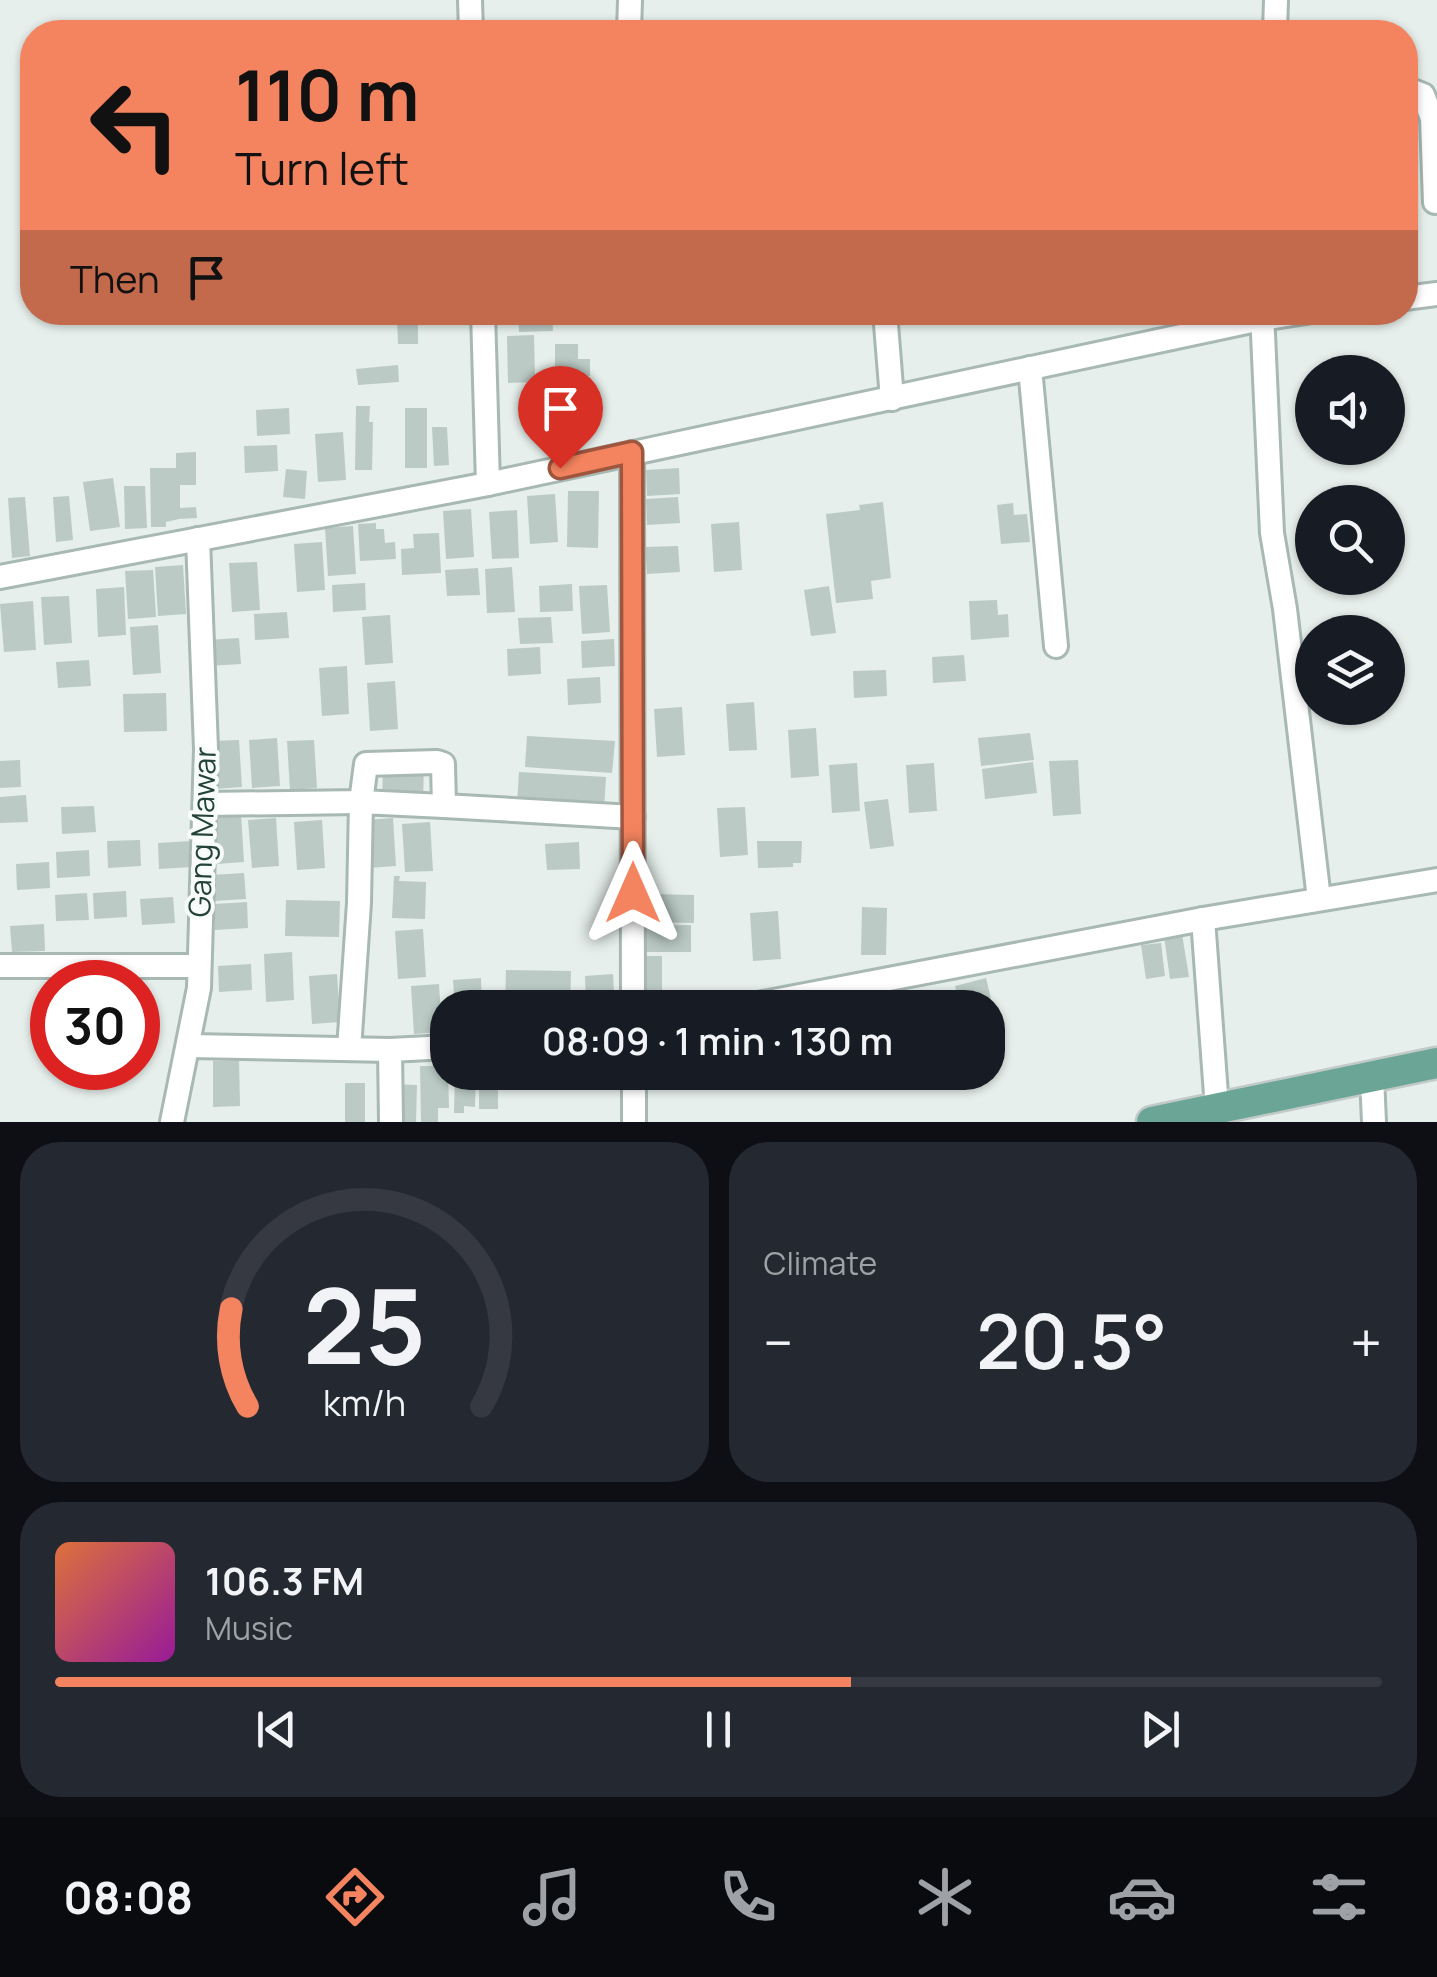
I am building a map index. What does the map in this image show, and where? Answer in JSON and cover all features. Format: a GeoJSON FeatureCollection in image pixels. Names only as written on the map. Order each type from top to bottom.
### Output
{"type":"FeatureCollection","features":[{"type":"Feature","properties":{"kind":"main road"},"geometry":{"type":"LineString","coordinates":[[1152,1122],[1437,1063]]}},
{"type":"Feature","properties":{"kind":"street"},"geometry":{"type":"LineString","coordinates":[[1418,92],[1424,94],[1432,118],[1434,202]]}},
{"type":"Feature","properties":{"kind":"street"},"geometry":{"type":"LineString","coordinates":[[482,325],[488,484]]}},
{"type":"Feature","properties":{"kind":"street"},"geometry":{"type":"LineString","coordinates":[[886,325],[892,399]]}},
{"type":"Feature","properties":{"kind":"street"},"geometry":{"type":"LineString","coordinates":[[0,577],[488,484],[1221,325]]}},
{"type":"Feature","properties":{"kind":"street"},"geometry":{"type":"LineString","coordinates":[[1261,325],[1272,532],[1285,609],[1319,900]]}},
{"type":"Feature","properties":{"kind":"street"},"geometry":{"type":"LineString","coordinates":[[1030,368],[1056,646]]}},
{"type":"Feature","properties":{"kind":"street"},"geometry":{"type":"LineString","coordinates":[[632,452],[633,990]]}},
{"type":"Feature","properties":{"kind":"street","name":"Gang Mawar"},"geometry":{"type":"LineString","coordinates":[[172,1122],[200,988],[206,804],[198,539]]}},
{"type":"Feature","properties":{"kind":"street"},"geometry":{"type":"LineString","coordinates":[[349,1049],[366,764],[442,764],[444,806]]}},
{"type":"Feature","properties":{"kind":"street"},"geometry":{"type":"LineString","coordinates":[[206,804],[361,802],[632,817]]}},
{"type":"Feature","properties":{"kind":"street"},"geometry":{"type":"LineString","coordinates":[[831,990],[1203,919],[1437,880]]}},
{"type":"Feature","properties":{"kind":"street"},"geometry":{"type":"LineString","coordinates":[[1203,919],[1217,1108]]}},
{"type":"Feature","properties":{"kind":"street"},"geometry":{"type":"LineString","coordinates":[[0,966],[198,966]]}},
{"type":"Feature","properties":{"kind":"street"},"geometry":{"type":"LineString","coordinates":[[190,1046],[430,1048]]}},
{"type":"Feature","properties":{"kind":"street"},"geometry":{"type":"LineString","coordinates":[[390,1050],[391,1122]]}},
{"type":"Feature","properties":{"kind":"street"},"geometry":{"type":"LineString","coordinates":[[1372,1076],[1374,1122]]}},
{"type":"Feature","properties":{"kind":"street"},"geometry":{"type":"LineString","coordinates":[[634,1090],[634,1122]]}},
{"type":"Feature","properties":{"kind":"building"},"geometry":{"type":"Polygon","coordinates":[[[397,325],[418,325],[418,344],[398,344],[397,325]]]}},
{"type":"Feature","properties":{"kind":"building"},"geometry":{"type":"Polygon","coordinates":[[[519,325],[553,325],[553,331],[519,332],[519,325]]]}},
{"type":"Feature","properties":{"kind":"building"},"geometry":{"type":"Polygon","coordinates":[[[534,335],[535,382],[508,383],[507,336],[534,335]]]}},
{"type":"Feature","properties":{"kind":"building"},"geometry":{"type":"Polygon","coordinates":[[[555,344],[578,344],[578,359],[590,359],[590,376],[565,377],[565,382],[555,382],[555,344]]]}},
{"type":"Feature","properties":{"kind":"building"},"geometry":{"type":"Polygon","coordinates":[[[398,365],[399,382],[358,385],[356,369],[398,365]]]}},
{"type":"Feature","properties":{"kind":"building"},"geometry":{"type":"Polygon","coordinates":[[[356,406],[370,406],[372,470],[355,470],[356,406]]]}},
{"type":"Feature","properties":{"kind":"building"},"geometry":{"type":"Polygon","coordinates":[[[289,408],[290,434],[257,436],[256,410],[289,408]]]}},
{"type":"Feature","properties":{"kind":"building"},"geometry":{"type":"Polygon","coordinates":[[[405,408],[427,408],[427,468],[405,468],[405,408]]]}},
{"type":"Feature","properties":{"kind":"building"},"geometry":{"type":"Polygon","coordinates":[[[432,427],[447,427],[449,465],[434,466],[432,427]]]}},
{"type":"Feature","properties":{"kind":"building"},"geometry":{"type":"Polygon","coordinates":[[[343,432],[346,480],[318,482],[315,434],[343,432]]]}},
{"type":"Feature","properties":{"kind":"building"},"geometry":{"type":"Polygon","coordinates":[[[277,445],[278,471],[245,473],[244,446],[277,445]]]}},
{"type":"Feature","properties":{"kind":"building"},"geometry":{"type":"Polygon","coordinates":[[[196,452],[196,485],[180,485],[180,508],[196,507],[197,518],[151,527],[150,468],[176,468],[176,453],[196,452]]]}},
{"type":"Feature","properties":{"kind":"building"},"geometry":{"type":"Polygon","coordinates":[[[679,468],[680,494],[647,496],[646,470],[679,468]]]}},
{"type":"Feature","properties":{"kind":"building"},"geometry":{"type":"Polygon","coordinates":[[[286,469],[307,471],[305,499],[283,497],[286,469]]]}},
{"type":"Feature","properties":{"kind":"building"},"geometry":{"type":"Polygon","coordinates":[[[113,478],[120,527],[90,531],[83,482],[113,478]]]}},
{"type":"Feature","properties":{"kind":"building"},"geometry":{"type":"Polygon","coordinates":[[[124,486],[145,486],[147,528],[125,529],[124,486]]]}},
{"type":"Feature","properties":{"kind":"building"},"geometry":{"type":"Polygon","coordinates":[[[568,491],[599,491],[598,548],[567,547],[568,491]]]}},
{"type":"Feature","properties":{"kind":"building"},"geometry":{"type":"Polygon","coordinates":[[[555,494],[558,542],[530,544],[527,496],[555,494]]]}},
{"type":"Feature","properties":{"kind":"building"},"geometry":{"type":"Polygon","coordinates":[[[69,496],[73,540],[56,542],[53,497],[69,496]]]}},
{"type":"Feature","properties":{"kind":"building"},"geometry":{"type":"Polygon","coordinates":[[[25,497],[30,556],[12,558],[8,498],[25,497]]]}},
{"type":"Feature","properties":{"kind":"building"},"geometry":{"type":"Polygon","coordinates":[[[678,497],[680,523],[647,525],[646,499],[678,497]]]}},
{"type":"Feature","properties":{"kind":"building"},"geometry":{"type":"Polygon","coordinates":[[[883,502],[891,578],[871,581],[873,599],[836,603],[826,514],[860,510],[859,505],[883,502]]]}},
{"type":"Feature","properties":{"kind":"building"},"geometry":{"type":"Polygon","coordinates":[[[1013,503],[1014,515],[1027,514],[1030,542],[1001,544],[997,505],[1013,503]]]}},
{"type":"Feature","properties":{"kind":"building"},"geometry":{"type":"Polygon","coordinates":[[[471,509],[474,557],[446,559],[443,511],[471,509]]]}},
{"type":"Feature","properties":{"kind":"building"},"geometry":{"type":"Polygon","coordinates":[[[517,510],[519,558],[492,559],[489,512],[517,510]]]}},
{"type":"Feature","properties":{"kind":"building"},"geometry":{"type":"Polygon","coordinates":[[[739,522],[742,570],[714,572],[711,524],[739,522]]]}},
{"type":"Feature","properties":{"kind":"building"},"geometry":{"type":"Polygon","coordinates":[[[376,523],[376,529],[384,529],[385,543],[395,542],[396,559],[360,561],[358,524],[376,523]]]}},
{"type":"Feature","properties":{"kind":"building"},"geometry":{"type":"Polygon","coordinates":[[[353,526],[356,574],[328,576],[325,528],[353,526]]]}},
{"type":"Feature","properties":{"kind":"building"},"geometry":{"type":"Polygon","coordinates":[[[439,533],[441,573],[402,575],[401,549],[414,548],[413,534],[439,533]]]}},
{"type":"Feature","properties":{"kind":"building"},"geometry":{"type":"Polygon","coordinates":[[[322,542],[325,590],[297,592],[294,544],[322,542]]]}},
{"type":"Feature","properties":{"kind":"building"},"geometry":{"type":"Polygon","coordinates":[[[678,546],[680,572],[647,574],[645,547],[678,546]]]}},
{"type":"Feature","properties":{"kind":"building"},"geometry":{"type":"Polygon","coordinates":[[[257,562],[260,610],[232,612],[229,563],[257,562]]]}},
{"type":"Feature","properties":{"kind":"building"},"geometry":{"type":"Polygon","coordinates":[[[183,565],[186,614],[158,616],[155,567],[183,565]]]}},
{"type":"Feature","properties":{"kind":"building"},"geometry":{"type":"Polygon","coordinates":[[[512,567],[515,612],[487,613],[485,569],[512,567]]]}},
{"type":"Feature","properties":{"kind":"building"},"geometry":{"type":"Polygon","coordinates":[[[478,568],[480,595],[447,596],[445,570],[478,568]]]}},
{"type":"Feature","properties":{"kind":"building"},"geometry":{"type":"Polygon","coordinates":[[[153,570],[156,617],[128,619],[125,571],[153,570]]]}},
{"type":"Feature","properties":{"kind":"building"},"geometry":{"type":"Polygon","coordinates":[[[365,583],[366,610],[333,612],[332,585],[365,583]]]}},
{"type":"Feature","properties":{"kind":"building"},"geometry":{"type":"Polygon","coordinates":[[[572,584],[573,611],[540,612],[539,586],[572,584]]]}},
{"type":"Feature","properties":{"kind":"building"},"geometry":{"type":"Polygon","coordinates":[[[607,585],[610,632],[582,634],[579,586],[607,585]]]}},
{"type":"Feature","properties":{"kind":"building"},"geometry":{"type":"Polygon","coordinates":[[[829,586],[836,633],[811,636],[804,590],[829,586]]]}},
{"type":"Feature","properties":{"kind":"building"},"geometry":{"type":"Polygon","coordinates":[[[124,587],[126,635],[98,637],[96,589],[124,587]]]}},
{"type":"Feature","properties":{"kind":"building"},"geometry":{"type":"Polygon","coordinates":[[[69,596],[72,643],[44,645],[41,597],[69,596]]]}},
{"type":"Feature","properties":{"kind":"building"},"geometry":{"type":"Polygon","coordinates":[[[997,600],[998,615],[1008,614],[1009,637],[971,640],[969,601],[997,600]]]}},
{"type":"Feature","properties":{"kind":"building"},"geometry":{"type":"Polygon","coordinates":[[[33,601],[36,650],[4,652],[0,604],[33,601]]]}},
{"type":"Feature","properties":{"kind":"building"},"geometry":{"type":"Polygon","coordinates":[[[287,612],[289,638],[255,640],[254,614],[287,612]]]}},
{"type":"Feature","properties":{"kind":"building"},"geometry":{"type":"Polygon","coordinates":[[[390,615],[393,663],[365,665],[362,617],[390,615]]]}},
{"type":"Feature","properties":{"kind":"building"},"geometry":{"type":"Polygon","coordinates":[[[551,617],[553,643],[520,644],[518,618],[551,617]]]}},
{"type":"Feature","properties":{"kind":"building"},"geometry":{"type":"Polygon","coordinates":[[[158,625],[161,673],[133,675],[130,627],[158,625]]]}},
{"type":"Feature","properties":{"kind":"building"},"geometry":{"type":"Polygon","coordinates":[[[239,638],[241,664],[208,666],[207,640],[239,638]]]}},
{"type":"Feature","properties":{"kind":"building"},"geometry":{"type":"Polygon","coordinates":[[[614,639],[615,666],[582,668],[581,641],[614,639]]]}},
{"type":"Feature","properties":{"kind":"building"},"geometry":{"type":"Polygon","coordinates":[[[540,647],[541,674],[508,676],[507,649],[540,647]]]}},
{"type":"Feature","properties":{"kind":"building"},"geometry":{"type":"Polygon","coordinates":[[[964,655],[966,681],[933,683],[932,657],[964,655]]]}},
{"type":"Feature","properties":{"kind":"building"},"geometry":{"type":"Polygon","coordinates":[[[89,660],[91,686],[58,688],[56,662],[89,660]]]}},
{"type":"Feature","properties":{"kind":"building"},"geometry":{"type":"Polygon","coordinates":[[[347,666],[349,714],[322,716],[319,668],[347,666]]]}},
{"type":"Feature","properties":{"kind":"building"},"geometry":{"type":"Polygon","coordinates":[[[886,670],[887,696],[854,698],[853,671],[886,670]]]}},
{"type":"Feature","properties":{"kind":"building"},"geometry":{"type":"Polygon","coordinates":[[[600,677],[601,703],[568,705],[567,679],[600,677]]]}},
{"type":"Feature","properties":{"kind":"building"},"geometry":{"type":"Polygon","coordinates":[[[395,681],[398,729],[370,731],[367,683],[395,681]]]}},
{"type":"Feature","properties":{"kind":"building"},"geometry":{"type":"Polygon","coordinates":[[[166,693],[167,731],[124,732],[123,694],[166,693]]]}},
{"type":"Feature","properties":{"kind":"building"},"geometry":{"type":"Polygon","coordinates":[[[754,702],[757,750],[729,751],[726,704],[754,702]]]}},
{"type":"Feature","properties":{"kind":"building"},"geometry":{"type":"Polygon","coordinates":[[[682,707],[685,755],[657,757],[654,709],[682,707]]]}},
{"type":"Feature","properties":{"kind":"building"},"geometry":{"type":"Polygon","coordinates":[[[816,728],[819,776],[791,778],[788,730],[816,728]]]}},
{"type":"Feature","properties":{"kind":"building"},"geometry":{"type":"Polygon","coordinates":[[[1030,733],[1034,760],[981,766],[978,738],[1030,733]]]}},
{"type":"Feature","properties":{"kind":"building"},"geometry":{"type":"Polygon","coordinates":[[[527,736],[615,741],[612,773],[525,767],[527,736]]]}},
{"type":"Feature","properties":{"kind":"building"},"geometry":{"type":"Polygon","coordinates":[[[277,738],[280,786],[252,788],[249,740],[277,738]]]}},
{"type":"Feature","properties":{"kind":"building"},"geometry":{"type":"Polygon","coordinates":[[[239,740],[242,787],[214,789],[211,741],[239,740]]]}},
{"type":"Feature","properties":{"kind":"building"},"geometry":{"type":"Polygon","coordinates":[[[314,740],[317,788],[290,790],[287,741],[314,740]]]}},
{"type":"Feature","properties":{"kind":"building"},"geometry":{"type":"Polygon","coordinates":[[[20,760],[21,787],[0,788],[0,761],[20,760]]]}},
{"type":"Feature","properties":{"kind":"building"},"geometry":{"type":"Polygon","coordinates":[[[1078,760],[1081,814],[1053,816],[1049,761],[1078,760]]]}},
{"type":"Feature","properties":{"kind":"building"},"geometry":{"type":"Polygon","coordinates":[[[1033,762],[1037,793],[985,799],[982,769],[1033,762]]]}},
{"type":"Feature","properties":{"kind":"building"},"geometry":{"type":"Polygon","coordinates":[[[857,763],[860,811],[832,813],[829,765],[857,763]]]}},
{"type":"Feature","properties":{"kind":"building"},"geometry":{"type":"Polygon","coordinates":[[[934,763],[937,811],[909,813],[906,765],[934,763]]]}},
{"type":"Feature","properties":{"kind":"building"},"geometry":{"type":"Polygon","coordinates":[[[383,765],[424,765],[423,802],[382,802],[383,765]]]}},
{"type":"Feature","properties":{"kind":"building"},"geometry":{"type":"Polygon","coordinates":[[[519,772],[606,777],[604,809],[517,804],[519,772]]]}},
{"type":"Feature","properties":{"kind":"building"},"geometry":{"type":"Polygon","coordinates":[[[26,795],[28,822],[0,823],[0,797],[26,795]]]}},
{"type":"Feature","properties":{"kind":"building"},"geometry":{"type":"Polygon","coordinates":[[[888,799],[894,846],[870,849],[864,802],[888,799]]]}},
{"type":"Feature","properties":{"kind":"building"},"geometry":{"type":"Polygon","coordinates":[[[94,806],[96,832],[62,834],[61,807],[94,806]]]}},
{"type":"Feature","properties":{"kind":"building"},"geometry":{"type":"Polygon","coordinates":[[[745,807],[748,855],[720,857],[717,808],[745,807]]]}},
{"type":"Feature","properties":{"kind":"building"},"geometry":{"type":"Polygon","coordinates":[[[241,814],[244,862],[216,864],[213,816],[241,814]]]}},
{"type":"Feature","properties":{"kind":"building"},"geometry":{"type":"Polygon","coordinates":[[[276,818],[279,866],[252,868],[248,820],[276,818]]]}},
{"type":"Feature","properties":{"kind":"building"},"geometry":{"type":"Polygon","coordinates":[[[393,818],[396,866],[368,868],[365,820],[393,818]]]}},
{"type":"Feature","properties":{"kind":"building"},"geometry":{"type":"Polygon","coordinates":[[[322,820],[325,868],[297,870],[294,822],[322,820]]]}},
{"type":"Feature","properties":{"kind":"building"},"geometry":{"type":"Polygon","coordinates":[[[430,822],[433,871],[405,872],[402,824],[430,822]]]}},
{"type":"Feature","properties":{"kind":"building"},"geometry":{"type":"Polygon","coordinates":[[[140,840],[141,866],[108,868],[107,841],[140,840]]]}},
{"type":"Feature","properties":{"kind":"building"},"geometry":{"type":"Polygon","coordinates":[[[191,841],[192,867],[159,869],[158,843],[191,841]]]}},
{"type":"Feature","properties":{"kind":"building"},"geometry":{"type":"Polygon","coordinates":[[[757,841],[802,841],[801,863],[793,863],[793,867],[758,868],[757,841]]]}},
{"type":"Feature","properties":{"kind":"building"},"geometry":{"type":"Polygon","coordinates":[[[579,842],[580,869],[547,870],[545,844],[579,842]]]}},
{"type":"Feature","properties":{"kind":"building"},"geometry":{"type":"Polygon","coordinates":[[[89,850],[90,876],[57,878],[56,852],[89,850]]]}},
{"type":"Feature","properties":{"kind":"building"},"geometry":{"type":"Polygon","coordinates":[[[49,862],[50,888],[17,890],[16,864],[49,862]]]}},
{"type":"Feature","properties":{"kind":"building"},"geometry":{"type":"Polygon","coordinates":[[[244,873],[246,899],[213,901],[211,875],[244,873]]]}},
{"type":"Feature","properties":{"kind":"building"},"geometry":{"type":"Polygon","coordinates":[[[394,876],[400,876],[399,881],[426,882],[425,919],[392,918],[394,876]]]}},
{"type":"Feature","properties":{"kind":"building"},"geometry":{"type":"Polygon","coordinates":[[[126,891],[127,917],[94,919],[93,893],[126,891]]]}},
{"type":"Feature","properties":{"kind":"building"},"geometry":{"type":"Polygon","coordinates":[[[87,893],[89,920],[56,921],[55,895],[87,893]]]}},
{"type":"Feature","properties":{"kind":"building"},"geometry":{"type":"Polygon","coordinates":[[[653,894],[694,895],[694,923],[653,922],[653,894]]]}},
{"type":"Feature","properties":{"kind":"building"},"geometry":{"type":"Polygon","coordinates":[[[173,897],[175,923],[142,925],[140,899],[173,897]]]}},
{"type":"Feature","properties":{"kind":"building"},"geometry":{"type":"Polygon","coordinates":[[[286,900],[340,901],[339,937],[285,936],[286,900]]]}},
{"type":"Feature","properties":{"kind":"building"},"geometry":{"type":"Polygon","coordinates":[[[247,902],[248,928],[215,930],[214,904],[247,902]]]}},
{"type":"Feature","properties":{"kind":"building"},"geometry":{"type":"Polygon","coordinates":[[[862,907],[887,908],[886,955],[861,955],[862,907]]]}},
{"type":"Feature","properties":{"kind":"building"},"geometry":{"type":"Polygon","coordinates":[[[778,911],[781,959],[753,961],[750,913],[778,911]]]}},
{"type":"Feature","properties":{"kind":"building"},"geometry":{"type":"Polygon","coordinates":[[[44,924],[45,951],[12,952],[10,926],[44,924]]]}},
{"type":"Feature","properties":{"kind":"building"},"geometry":{"type":"Polygon","coordinates":[[[691,925],[691,952],[645,952],[645,926],[691,925]]]}},
{"type":"Feature","properties":{"kind":"building"},"geometry":{"type":"Polygon","coordinates":[[[423,929],[426,977],[398,979],[395,931],[423,929]]]}},
{"type":"Feature","properties":{"kind":"building"},"geometry":{"type":"Polygon","coordinates":[[[1182,934],[1189,977],[1170,979],[1164,936],[1182,934]]]}},
{"type":"Feature","properties":{"kind":"building"},"geometry":{"type":"Polygon","coordinates":[[[1161,943],[1165,976],[1146,979],[1141,945],[1161,943]]]}},
{"type":"Feature","properties":{"kind":"building"},"geometry":{"type":"Polygon","coordinates":[[[292,952],[294,1000],[266,1002],[264,954],[292,952]]]}},
{"type":"Feature","properties":{"kind":"building"},"geometry":{"type":"Polygon","coordinates":[[[641,956],[662,956],[662,990],[641,990],[641,956]]]}},
{"type":"Feature","properties":{"kind":"building"},"geometry":{"type":"Polygon","coordinates":[[[251,964],[252,990],[219,992],[218,966],[251,964]]]}},
{"type":"Feature","properties":{"kind":"building"},"geometry":{"type":"Polygon","coordinates":[[[506,970],[571,971],[570,990],[505,990],[506,970]]]}},
{"type":"Feature","properties":{"kind":"building"},"geometry":{"type":"Polygon","coordinates":[[[337,974],[340,1022],[312,1024],[309,976],[337,974]]]}},
{"type":"Feature","properties":{"kind":"building"},"geometry":{"type":"Polygon","coordinates":[[[613,974],[614,990],[585,990],[585,976],[613,974]]]}},
{"type":"Feature","properties":{"kind":"building"},"geometry":{"type":"Polygon","coordinates":[[[481,978],[481,990],[454,990],[453,980],[481,978]]]}},
{"type":"Feature","properties":{"kind":"building"},"geometry":{"type":"Polygon","coordinates":[[[986,978],[989,990],[956,990],[955,986],[986,978]]]}},
{"type":"Feature","properties":{"kind":"building"},"geometry":{"type":"Polygon","coordinates":[[[439,984],[439,990],[430,990],[430,1033],[414,1034],[411,986],[439,984]]]}},
{"type":"Feature","properties":{"kind":"building"},"geometry":{"type":"Polygon","coordinates":[[[239,1060],[240,1106],[213,1107],[213,1061],[239,1060]]]}},
{"type":"Feature","properties":{"kind":"building"},"geometry":{"type":"Polygon","coordinates":[[[420,1066],[430,1066],[430,1090],[449,1090],[449,1108],[438,1108],[438,1122],[421,1122],[420,1066]]]}},
{"type":"Feature","properties":{"kind":"building"},"geometry":{"type":"Polygon","coordinates":[[[345,1083],[365,1083],[365,1122],[345,1122],[345,1083]]]}},
{"type":"Feature","properties":{"kind":"building"},"geometry":{"type":"Polygon","coordinates":[[[392,1084],[417,1085],[416,1122],[392,1122],[392,1084]]]}},
{"type":"Feature","properties":{"kind":"building"},"geometry":{"type":"Polygon","coordinates":[[[455,1090],[475,1090],[475,1107],[464,1106],[464,1113],[454,1113],[455,1090]]]}},
{"type":"Feature","properties":{"kind":"building"},"geometry":{"type":"Polygon","coordinates":[[[479,1090],[498,1090],[498,1109],[479,1109],[479,1090]]]}},
{"type":"Feature","properties":{"kind":"route"},"geometry":{"type":"LineString","coordinates":[[560,468],[632,452],[633,893]]}}]}
